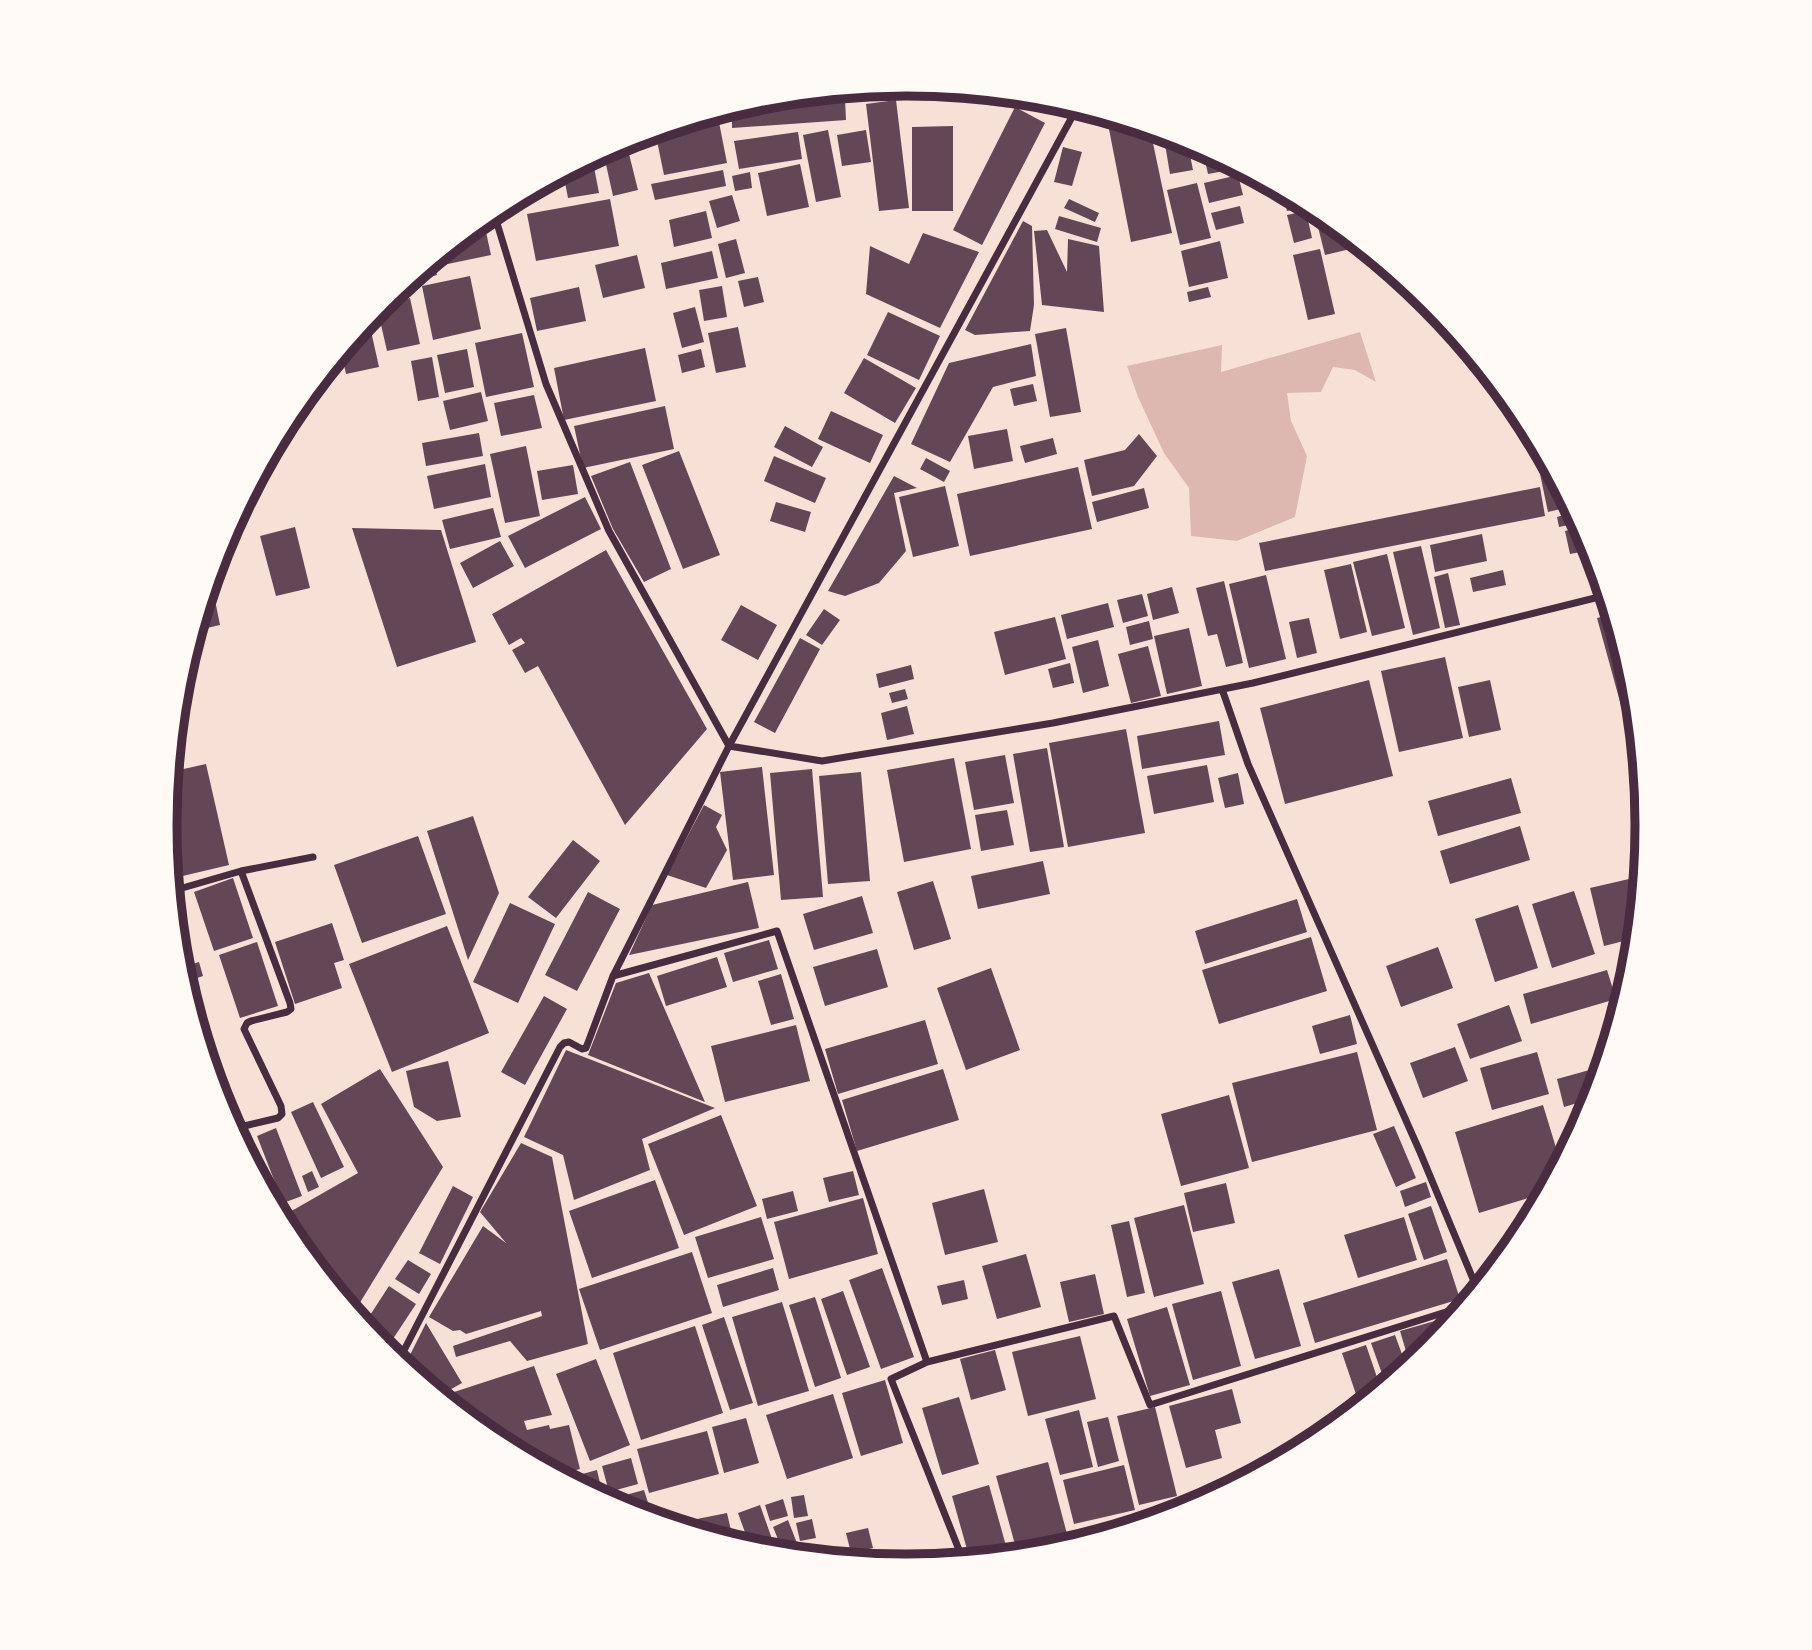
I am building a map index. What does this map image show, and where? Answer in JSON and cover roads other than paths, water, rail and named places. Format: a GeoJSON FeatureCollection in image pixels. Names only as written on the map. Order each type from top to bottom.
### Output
{"type":"FeatureCollection","features":[{"type":"Feature","properties":{"kind":"street"},"geometry":{"type":"LineString","coordinates":[[403,1352],[560,1047],[569,1042],[582,1049],[586,1048],[613,976],[729,746],[1073,116]]}},
{"type":"Feature","properties":{"kind":"street"},"geometry":{"type":"LineString","coordinates":[[497,222],[546,384],[609,531],[729,746]]}},
{"type":"Feature","properties":{"kind":"street"},"geometry":{"type":"LineString","coordinates":[[729,746],[822,761],[1052,723],[1253,683],[1598,597]]}},
{"type":"Feature","properties":{"kind":"street"},"geometry":{"type":"LineString","coordinates":[[1222,689],[1248,764],[1420,1152],[1474,1281]]}},
{"type":"Feature","properties":{"kind":"street"},"geometry":{"type":"LineString","coordinates":[[180,889],[241,871],[313,857]]}},
{"type":"Feature","properties":{"kind":"street"},"geometry":{"type":"LineString","coordinates":[[241,871],[290,1003],[287,1012],[251,1021],[244,1029],[281,1106],[282,1114],[278,1118],[243,1126]]}},
{"type":"Feature","properties":{"kind":"street"},"geometry":{"type":"LineString","coordinates":[[613,976],[777,931],[926,1362]]}},
{"type":"Feature","properties":{"kind":"street"},"geometry":{"type":"LineString","coordinates":[[960,1552],[891,1379],[926,1362],[1114,1316],[1150,1405],[1448,1311]]}}]}
